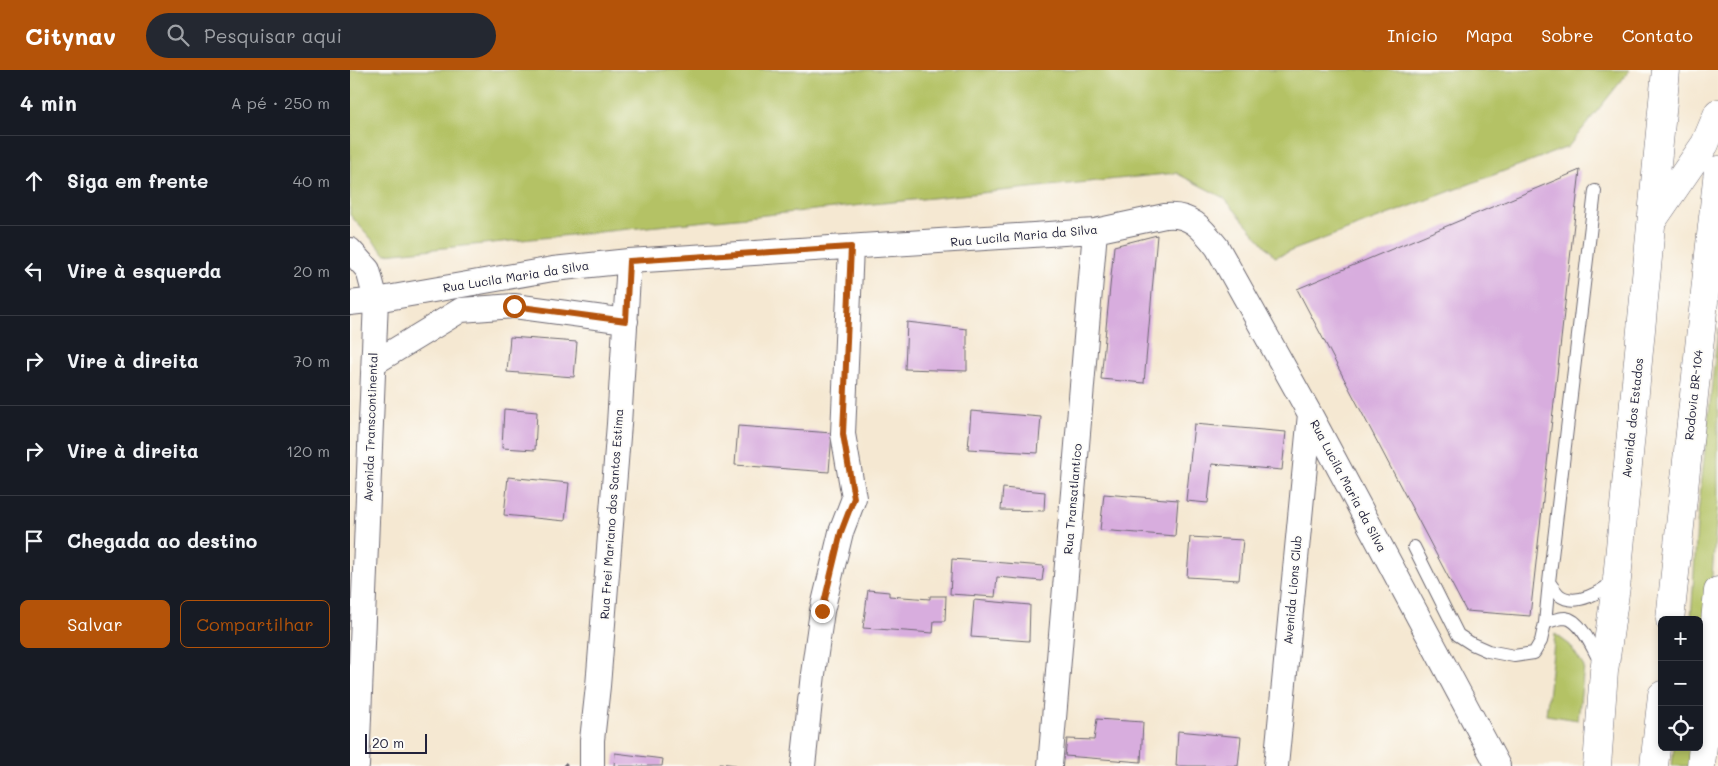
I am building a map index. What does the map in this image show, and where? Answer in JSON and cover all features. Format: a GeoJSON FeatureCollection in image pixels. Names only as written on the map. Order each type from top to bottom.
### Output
{"type":"FeatureCollection","features":[{"type":"Feature","properties":{"kind":"main road","name":"Avenida dos Estados"},"geometry":{"type":"LineString","coordinates":[[1597,766],[1604,671],[1617,578],[1666,70]]}},
{"type":"Feature","properties":{"kind":"main road"},"geometry":{"type":"LineString","coordinates":[[1652,221],[1705,144],[1718,113]]}},
{"type":"Feature","properties":{"kind":"main road","name":"Rodovia BR-104"},"geometry":{"type":"LineString","coordinates":[[1670,616],[1718,170]]}},
{"type":"Feature","properties":{"kind":"main road"},"geometry":{"type":"LineString","coordinates":[[1701,766],[1718,591]]}},
{"type":"Feature","properties":{"kind":"main road"},"geometry":{"type":"LineString","coordinates":[[1654,766],[1661,706]]}},
{"type":"Feature","properties":{"kind":"street","name":"Rua Lucila Maria da Silva"},"geometry":{"type":"LineString","coordinates":[[350,303],[553,269],[629,261],[1096,231],[1174,215],[1185,217],[1197,224],[1217,247],[1310,414],[1498,766]]}},
{"type":"Feature","properties":{"kind":"street","name":"Rua Transatlantico"},"geometry":{"type":"LineString","coordinates":[[1050,766],[1096,231]]}},
{"type":"Feature","properties":{"kind":"street"},"geometry":{"type":"LineString","coordinates":[[803,766],[822,611],[841,532],[854,498],[843,434],[851,247]]}},
{"type":"Feature","properties":{"kind":"street","name":"Avenida Transcontinental"},"geometry":{"type":"LineString","coordinates":[[350,250],[368,270],[376,300],[358,766]]}},
{"type":"Feature","properties":{"kind":"street","name":"Rua Frei Mariano dos Santos Estima"},"geometry":{"type":"LineString","coordinates":[[592,766],[592,740],[600,660],[629,261]]}},
{"type":"Feature","properties":{"kind":"street"},"geometry":{"type":"LineString","coordinates":[[374,363],[461,310],[514,306],[626,321]]}},
{"type":"Feature","properties":{"kind":"street","name":"Avenida Lions Club"},"geometry":{"type":"LineString","coordinates":[[1276,766],[1310,414]]}},
{"type":"Feature","properties":{"kind":"lane"},"geometry":{"type":"LineString","coordinates":[[1414,547],[1458,635],[1488,651],[1514,656],[1534,653],[1541,641],[1545,623],[1595,191]]}},
{"type":"Feature","properties":{"kind":"lane"},"geometry":{"type":"LineString","coordinates":[[1549,582],[1560,596],[1572,599],[1592,596],[1617,578]]}},
{"type":"Feature","properties":{"kind":"lane"},"geometry":{"type":"LineString","coordinates":[[1545,623],[1562,618],[1571,619],[1580,628],[1604,671]]}},
{"type":"Feature","properties":{"kind":"green space"},"geometry":{"type":"Polygon","coordinates":[[[350,70],[1630,70],[1568,147],[1275,257],[1224,198],[1176,173],[385,254],[350,215],[350,70]]]}},
{"type":"Feature","properties":{"kind":"green space"},"geometry":{"type":"Polygon","coordinates":[[[1718,328],[1718,502],[1711,588],[1703,653],[1703,616],[1691,616],[1697,524],[1718,328]]]}},
{"type":"Feature","properties":{"kind":"green space"},"geometry":{"type":"Polygon","coordinates":[[[1555,634],[1570,645],[1584,667],[1578,720],[1546,715],[1555,634]]]}},
{"type":"Feature","properties":{"kind":"green space"},"geometry":{"type":"Polygon","coordinates":[[[1674,751],[1692,751],[1690,766],[1672,766],[1674,751]]]}},
{"type":"Feature","properties":{"kind":"building"},"geometry":{"type":"Polygon","coordinates":[[[1580,170],[1530,616],[1466,611],[1297,289],[1580,170]]]}},
{"type":"Feature","properties":{"kind":"building"},"geometry":{"type":"Polygon","coordinates":[[[1157,235],[1144,383],[1101,379],[1114,246],[1157,235]]]}},
{"type":"Feature","properties":{"kind":"building"},"geometry":{"type":"Polygon","coordinates":[[[907,322],[967,329],[967,371],[905,369],[907,322]]]}},
{"type":"Feature","properties":{"kind":"building"},"geometry":{"type":"Polygon","coordinates":[[[510,337],[577,342],[574,377],[507,372],[510,337]]]}},
{"type":"Feature","properties":{"kind":"building"},"geometry":{"type":"Polygon","coordinates":[[[504,409],[537,412],[535,450],[502,448],[504,409]]]}},
{"type":"Feature","properties":{"kind":"building"},"geometry":{"type":"Polygon","coordinates":[[[971,411],[1041,417],[1038,453],[968,449],[971,411]]]}},
{"type":"Feature","properties":{"kind":"building"},"geometry":{"type":"Polygon","coordinates":[[[1194,424],[1286,432],[1282,470],[1212,464],[1208,503],[1186,501],[1194,424]]]}},
{"type":"Feature","properties":{"kind":"building"},"geometry":{"type":"Polygon","coordinates":[[[738,426],[832,433],[829,472],[735,465],[738,426]]]}},
{"type":"Feature","properties":{"kind":"building"},"geometry":{"type":"Polygon","coordinates":[[[508,477],[569,483],[565,521],[504,515],[508,477]]]}},
{"type":"Feature","properties":{"kind":"building"},"geometry":{"type":"Polygon","coordinates":[[[1003,488],[1045,492],[1044,511],[1001,510],[1003,488]]]}},
{"type":"Feature","properties":{"kind":"building"},"geometry":{"type":"Polygon","coordinates":[[[1104,494],[1178,500],[1175,536],[1100,530],[1104,494]]]}},
{"type":"Feature","properties":{"kind":"building"},"geometry":{"type":"Polygon","coordinates":[[[1190,537],[1243,540],[1239,580],[1187,577],[1190,537]]]}},
{"type":"Feature","properties":{"kind":"building"},"geometry":{"type":"Polygon","coordinates":[[[952,559],[1044,566],[1042,581],[997,577],[995,597],[950,594],[952,559]]]}},
{"type":"Feature","properties":{"kind":"building"},"geometry":{"type":"Polygon","coordinates":[[[868,590],[889,592],[889,596],[930,599],[930,596],[946,596],[945,621],[934,621],[933,633],[863,628],[868,590]]]}},
{"type":"Feature","properties":{"kind":"building"},"geometry":{"type":"Polygon","coordinates":[[[974,600],[1030,605],[1029,641],[971,637],[974,600]]]}},
{"type":"Feature","properties":{"kind":"building"},"geometry":{"type":"Polygon","coordinates":[[[1097,719],[1143,722],[1141,762],[1065,756],[1067,739],[1094,740],[1097,719]]]}},
{"type":"Feature","properties":{"kind":"building"},"geometry":{"type":"Polygon","coordinates":[[[1178,731],[1241,737],[1238,766],[1176,766],[1178,731]]]}},
{"type":"Feature","properties":{"kind":"building"},"geometry":{"type":"Polygon","coordinates":[[[615,753],[663,759],[662,766],[614,766],[615,753]]]}},
{"type":"Feature","properties":{"kind":"building"},"geometry":{"type":"Polygon","coordinates":[[[720,763],[736,765],[736,766],[720,766],[720,763]]]}},
{"type":"Feature","properties":{"kind":"route"},"geometry":{"type":"LineString","coordinates":[[514,306],[626,321],[629,261],[851,247],[843,434],[854,498],[841,532],[822,611]]}}]}
